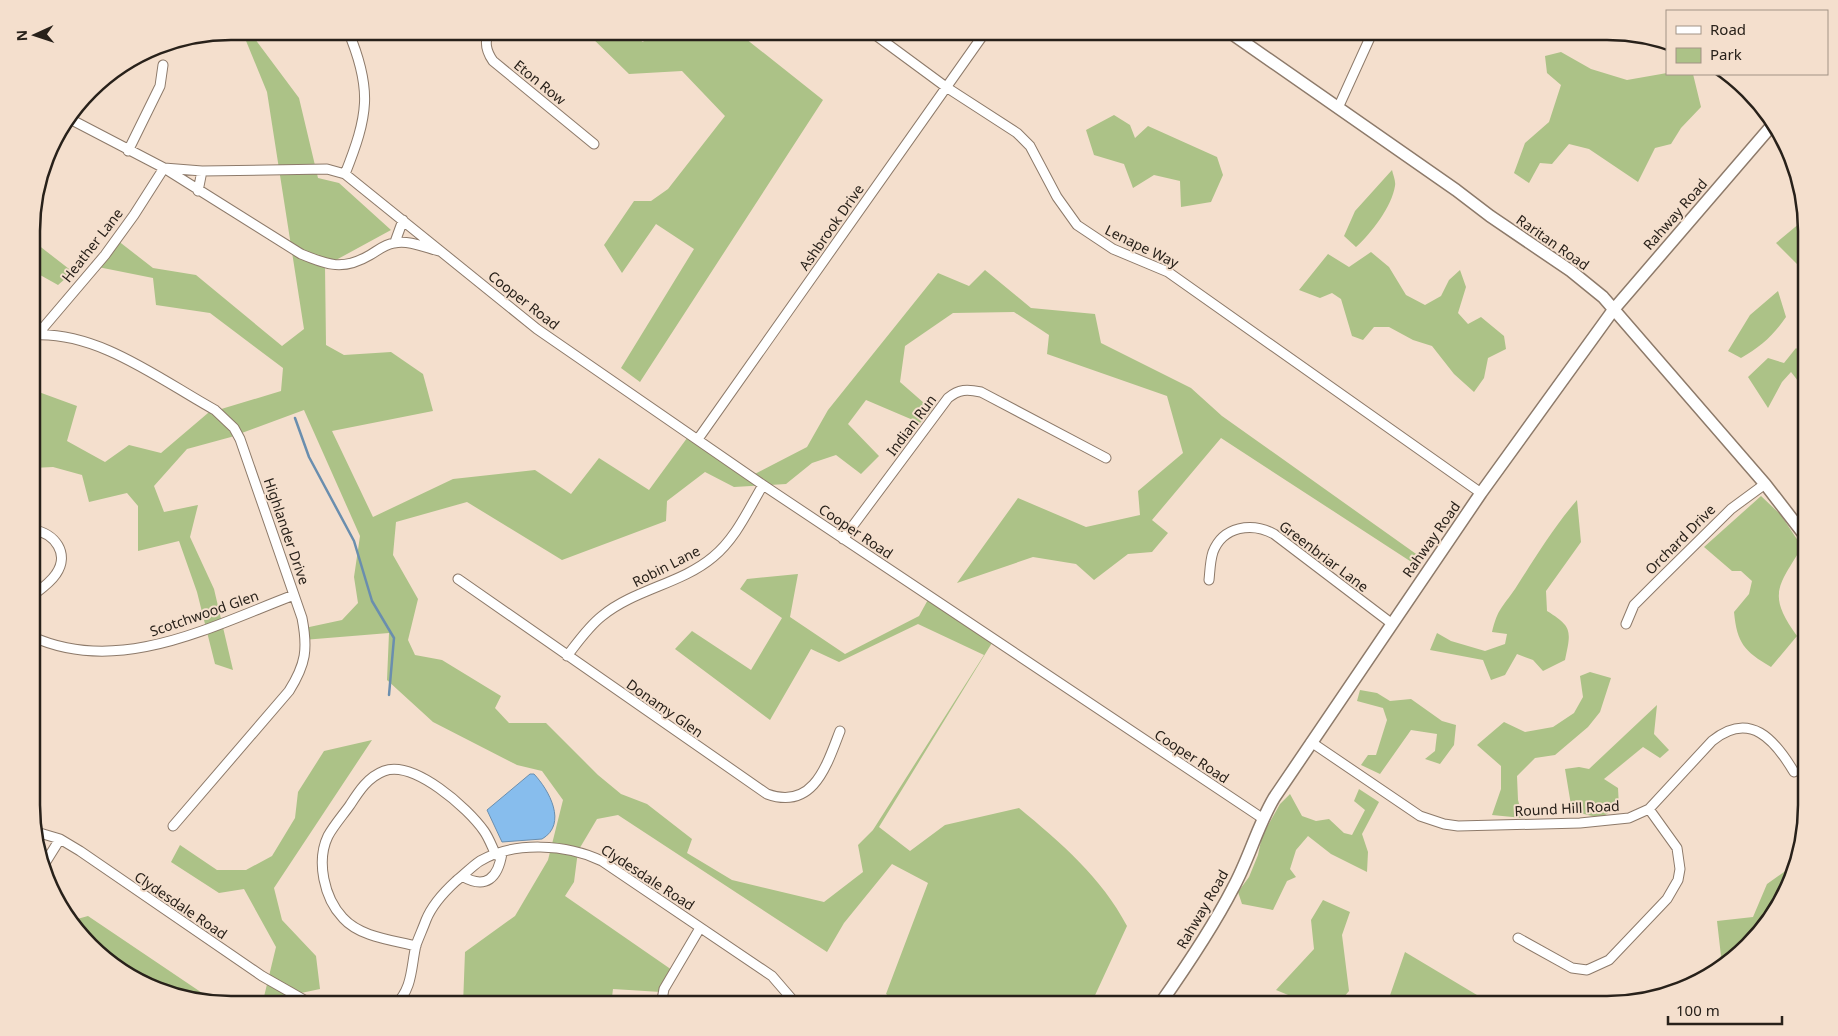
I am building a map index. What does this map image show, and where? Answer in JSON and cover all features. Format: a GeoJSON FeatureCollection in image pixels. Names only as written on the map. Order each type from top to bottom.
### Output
{"type":"FeatureCollection","features":[{"type":"Feature","properties":{"kind":"street"},"geometry":{"type":"LineString","coordinates":[[345,174],[360,137],[366,107],[363,73],[352,40]]}},
{"type":"Feature","properties":{"kind":"street","name":"Eton Row"},"geometry":{"type":"LineString","coordinates":[[486,40],[486,46],[493,62],[594,144]]}},
{"type":"Feature","properties":{"kind":"street","name":"Lenape Way"},"geometry":{"type":"LineString","coordinates":[[882,40],[946,88],[1018,133],[1030,146],[1057,197],[1077,225],[1113,249],[1168,272],[1481,493]]}},
{"type":"Feature","properties":{"kind":"street","name":"Ashbrook Drive"},"geometry":{"type":"LineString","coordinates":[[698,439],[980,40]]}},
{"type":"Feature","properties":{"kind":"street","name":"Raritan Road"},"geometry":{"type":"LineString","coordinates":[[1241,40],[1571,271],[1614,309],[1765,484],[1798,527]]}},
{"type":"Feature","properties":{"kind":"street"},"geometry":{"type":"LineString","coordinates":[[1338,108],[1369,40]]}},
{"type":"Feature","properties":{"kind":"street"},"geometry":{"type":"LineString","coordinates":[[128,151],[160,86],[163,66]]}},
{"type":"Feature","properties":{"kind":"street","name":"Cooper Road"},"geometry":{"type":"LineString","coordinates":[[75,122],[128,151],[164,168],[301,254],[330,265],[347,265],[358,262],[395,242],[416,244],[444,253]]}},
{"type":"Feature","properties":{"kind":"street","name":"Rahway Road"},"geometry":{"type":"LineString","coordinates":[[1165,996],[1234,887],[1262,818],[1391,623],[1481,493],[1614,309],[1768,129]]}},
{"type":"Feature","properties":{"kind":"street","name":"Cooper Road"},"geometry":{"type":"LineString","coordinates":[[164,168],[202,172],[327,169],[345,174],[537,329],[843,539],[1262,818]]}},
{"type":"Feature","properties":{"kind":"street","name":"Heather Lane"},"geometry":{"type":"LineString","coordinates":[[40,329],[105,255],[134,215],[164,168]]}},
{"type":"Feature","properties":{"kind":"street"},"geometry":{"type":"LineString","coordinates":[[198,191],[202,172]]}},
{"type":"Feature","properties":{"kind":"street"},"geometry":{"type":"LineString","coordinates":[[395,242],[402,220]]}},
{"type":"Feature","properties":{"kind":"street","name":"Highlander Drive"},"geometry":{"type":"LineString","coordinates":[[40,335],[67,336],[92,342],[215,410],[227,420],[240,439],[294,595],[306,637],[305,658],[299,674],[289,691],[173,826]]}},
{"type":"Feature","properties":{"kind":"street","name":"Indian Run"},"geometry":{"type":"LineString","coordinates":[[843,539],[948,398],[957,391],[967,388],[981,392],[1106,458]]}},
{"type":"Feature","properties":{"kind":"street","name":"Orchard Drive"},"geometry":{"type":"LineString","coordinates":[[1626,624],[1634,605],[1731,509],[1765,484]]}},
{"type":"Feature","properties":{"kind":"street","name":"Robin Lane"},"geometry":{"type":"LineString","coordinates":[[567,656],[603,615],[619,605],[696,569],[712,558],[730,542],[763,485]]}},
{"type":"Feature","properties":{"kind":"street","name":"Greenbriar Lane"},"geometry":{"type":"LineString","coordinates":[[1209,580],[1213,553],[1221,539],[1242,527],[1259,528],[1274,534],[1391,623]]}},
{"type":"Feature","properties":{"kind":"street"},"geometry":{"type":"LineString","coordinates":[[40,532],[52,536],[60,546],[62,554],[58,573],[40,589]]}},
{"type":"Feature","properties":{"kind":"street","name":"Donamy Glen"},"geometry":{"type":"LineString","coordinates":[[458,579],[759,789],[771,795],[790,797],[811,788],[820,778],[840,731]]}},
{"type":"Feature","properties":{"kind":"street","name":"Scotchwood Glen"},"geometry":{"type":"LineString","coordinates":[[40,640],[60,647],[85,652],[130,650],[187,636],[294,595]]}},
{"type":"Feature","properties":{"kind":"street","name":"Round Hill Road"},"geometry":{"type":"LineString","coordinates":[[1311,742],[1420,816],[1444,824],[1458,826],[1604,822],[1629,818],[1649,809],[1712,741],[1729,731],[1747,728],[1766,735],[1781,751],[1794,772]]}},
{"type":"Feature","properties":{"kind":"street"},"geometry":{"type":"LineString","coordinates":[[416,946],[361,932],[343,918],[331,900],[324,883],[322,867],[328,836],[360,790],[372,777],[386,771],[406,771],[434,785],[465,809],[485,832],[499,854],[497,873],[490,880],[482,883],[472,882],[462,876]]}},
{"type":"Feature","properties":{"kind":"street"},"geometry":{"type":"LineString","coordinates":[[1518,938],[1572,968],[1595,968],[1609,960],[1667,899],[1678,880],[1680,869],[1677,848],[1649,809]]}},
{"type":"Feature","properties":{"kind":"street","name":"Clydesdale Road"},"geometry":{"type":"LineString","coordinates":[[43,834],[60,839],[262,976],[297,996]]}},
{"type":"Feature","properties":{"kind":"street"},"geometry":{"type":"LineString","coordinates":[[48,858],[60,839]]}},
{"type":"Feature","properties":{"kind":"street","name":"Clydesdale Road"},"geometry":{"type":"LineString","coordinates":[[402,996],[412,974],[416,946],[427,917],[445,891],[481,860],[499,854],[543,846],[586,853],[632,880],[772,976],[789,996]]}},
{"type":"Feature","properties":{"kind":"street"},"geometry":{"type":"LineString","coordinates":[[663,996],[664,989],[700,928]]}},
{"type":"Feature","properties":{"kind":"green space"},"geometry":{"type":"Polygon","coordinates":[[[246,40],[256,40],[299,98],[318,178],[339,183],[391,230],[325,266],[326,345],[344,355],[391,352],[423,374],[433,411],[332,431],[373,517],[453,479],[535,470],[571,494],[599,458],[649,490],[690,434],[749,477],[807,447],[828,410],[938,273],[969,286],[985,270],[1031,308],[1095,314],[1101,343],[1191,388],[1222,416],[1419,556],[1413,563],[1221,438],[1152,520],[1168,533],[1152,552],[1128,554],[1094,580],[1076,564],[1033,557],[957,583],[1018,498],[1086,527],[1140,515],[1138,491],[1183,453],[1167,396],[1047,354],[1049,335],[1014,312],[953,313],[905,346],[900,382],[932,410],[920,423],[866,400],[848,424],[879,456],[861,474],[836,455],[812,463],[786,484],[734,487],[705,472],[667,501],[666,521],[562,560],[467,502],[396,522],[393,555],[418,599],[408,640],[415,655],[442,660],[501,696],[495,708],[509,723],[546,723],[598,775],[621,794],[647,804],[692,839],[687,853],[732,880],[824,902],[863,872],[858,845],[873,830],[984,655],[918,624],[839,662],[811,649],[770,720],[675,649],[692,631],[751,670],[782,618],[740,589],[747,579],[798,574],[790,617],[845,654],[919,616],[930,596],[995,638],[879,827],[910,851],[945,825],[1019,808],[1050,834],[1093,877],[1127,926],[1095,996],[889,996],[886,994],[928,883],[892,864],[844,923],[827,952],[618,815],[597,819],[578,851],[574,882],[565,896],[672,970],[661,992],[613,989],[612,996],[463,996],[465,952],[515,916],[548,860],[563,800],[542,771],[517,765],[433,722],[387,680],[389,633],[303,640],[300,629],[342,620],[358,603],[354,577],[360,536],[304,410],[231,437],[187,449],[154,486],[164,512],[198,505],[190,537],[214,589],[233,670],[215,664],[197,592],[179,541],[138,551],[138,506],[127,493],[89,502],[82,475],[53,467],[40,468],[40,392],[77,406],[67,441],[105,462],[129,445],[161,453],[208,413],[281,391],[283,368],[210,313],[156,305],[153,278],[93,266],[117,240],[153,268],[196,275],[282,346],[304,329],[267,92],[246,40]]]}},
{"type":"Feature","properties":{"kind":"green space"},"geometry":{"type":"Polygon","coordinates":[[[594,40],[640,40],[643,42],[645,40],[747,40],[823,100],[640,382],[621,368],[694,249],[656,224],[622,273],[604,245],[634,201],[651,201],[668,189],[725,116],[682,71],[629,74],[594,40]]]}},
{"type":"Feature","properties":{"kind":"green space"},"geometry":{"type":"Polygon","coordinates":[[[1561,52],[1591,69],[1627,80],[1666,73],[1666,75],[1693,75],[1701,107],[1681,128],[1671,144],[1655,148],[1638,182],[1589,149],[1569,144],[1552,164],[1540,163],[1529,183],[1514,173],[1525,143],[1549,122],[1561,85],[1547,73],[1545,56],[1561,52]]]}},
{"type":"Feature","properties":{"kind":"green space"},"geometry":{"type":"Polygon","coordinates":[[[1114,115],[1130,125],[1135,138],[1148,126],[1217,157],[1223,175],[1211,202],[1181,207],[1180,181],[1154,175],[1133,188],[1124,164],[1094,155],[1086,130],[1114,115]]]}},
{"type":"Feature","properties":{"kind":"green space"},"geometry":{"type":"Polygon","coordinates":[[[1392,170],[1395,184],[1390,202],[1368,235],[1356,247],[1344,236],[1355,211],[1392,170]]]}},
{"type":"Feature","properties":{"kind":"green space"},"geometry":{"type":"Polygon","coordinates":[[[1798,225],[1797,264],[1776,243],[1798,225]]]}},
{"type":"Feature","properties":{"kind":"green space"},"geometry":{"type":"Polygon","coordinates":[[[40,246],[73,272],[58,285],[40,275],[40,246]]]}},
{"type":"Feature","properties":{"kind":"green space"},"geometry":{"type":"Polygon","coordinates":[[[1371,252],[1389,267],[1406,295],[1425,305],[1441,296],[1449,280],[1460,270],[1466,287],[1458,313],[1468,324],[1481,317],[1504,336],[1506,349],[1488,358],[1484,378],[1474,392],[1454,374],[1432,346],[1413,340],[1389,327],[1374,327],[1363,340],[1352,336],[1341,299],[1332,293],[1320,298],[1299,290],[1328,254],[1349,267],[1371,252]]]}},
{"type":"Feature","properties":{"kind":"green space"},"geometry":{"type":"Polygon","coordinates":[[[1778,291],[1786,317],[1776,330],[1754,350],[1741,358],[1728,351],[1750,315],[1778,291]]]}},
{"type":"Feature","properties":{"kind":"green space"},"geometry":{"type":"Polygon","coordinates":[[[1796,348],[1798,350],[1798,381],[1791,372],[1782,382],[1768,408],[1748,377],[1768,358],[1784,363],[1796,348]]]}},
{"type":"Feature","properties":{"kind":"green space"},"geometry":{"type":"Polygon","coordinates":[[[1761,496],[1781,515],[1798,541],[1798,554],[1779,591],[1782,610],[1797,636],[1771,667],[1748,651],[1740,639],[1735,623],[1734,612],[1749,594],[1752,581],[1741,571],[1732,571],[1704,547],[1761,496]]]}},
{"type":"Feature","properties":{"kind":"green space"},"geometry":{"type":"Polygon","coordinates":[[[1577,500],[1581,542],[1546,591],[1547,611],[1562,621],[1568,631],[1569,636],[1565,660],[1543,671],[1533,660],[1517,654],[1505,675],[1491,680],[1483,660],[1430,650],[1437,633],[1451,641],[1485,651],[1505,644],[1507,634],[1492,632],[1498,613],[1552,532],[1577,500]]]}},
{"type":"Feature","properties":{"kind":"green space"},"geometry":{"type":"Polygon","coordinates":[[[1590,672],[1611,678],[1600,712],[1588,727],[1555,755],[1535,758],[1517,776],[1518,800],[1523,818],[1492,815],[1501,789],[1501,766],[1477,745],[1504,722],[1525,732],[1553,727],[1574,713],[1583,697],[1580,676],[1590,672]]]}},
{"type":"Feature","properties":{"kind":"green space"},"geometry":{"type":"Polygon","coordinates":[[[1360,690],[1377,693],[1390,701],[1411,699],[1442,721],[1456,725],[1454,745],[1440,764],[1425,759],[1435,751],[1437,734],[1411,730],[1380,774],[1361,765],[1368,755],[1376,755],[1387,720],[1383,708],[1357,701],[1360,690]]]}},
{"type":"Feature","properties":{"kind":"green space"},"geometry":{"type":"Polygon","coordinates":[[[1657,705],[1654,734],[1669,750],[1660,758],[1643,747],[1604,779],[1618,788],[1619,807],[1600,818],[1572,811],[1565,769],[1579,767],[1589,769],[1657,705]]]}},
{"type":"Feature","properties":{"kind":"green space"},"geometry":{"type":"Polygon","coordinates":[[[372,740],[274,888],[282,920],[316,956],[320,989],[301,993],[299,996],[264,996],[276,947],[244,889],[219,893],[171,862],[180,845],[217,870],[246,870],[272,856],[295,818],[298,792],[324,751],[372,740]]]}},
{"type":"Feature","properties":{"kind":"green space"},"geometry":{"type":"Polygon","coordinates":[[[1359,789],[1379,802],[1362,834],[1368,852],[1367,872],[1331,854],[1308,836],[1296,850],[1290,869],[1296,877],[1287,881],[1273,910],[1242,904],[1238,892],[1249,877],[1258,855],[1262,836],[1280,804],[1290,794],[1302,816],[1316,821],[1329,819],[1344,833],[1352,835],[1365,810],[1354,801],[1359,789]]]}},
{"type":"Feature","properties":{"kind":"green space"},"geometry":{"type":"Polygon","coordinates":[[[1786,870],[1766,911],[1751,931],[1733,949],[1714,963],[1721,956],[1717,921],[1753,917],[1767,884],[1786,870]]]}},
{"type":"Feature","properties":{"kind":"green space"},"geometry":{"type":"Polygon","coordinates":[[[1323,900],[1350,912],[1342,935],[1349,991],[1345,996],[1291,996],[1276,990],[1314,949],[1311,920],[1323,900]]]}},
{"type":"Feature","properties":{"kind":"green space"},"geometry":{"type":"Polygon","coordinates":[[[88,916],[203,993],[170,986],[125,964],[105,949],[87,931],[78,919],[88,916]]]}},
{"type":"Feature","properties":{"kind":"green space"},"geometry":{"type":"Polygon","coordinates":[[[1405,952],[1479,996],[1390,996],[1405,952]]]}},
{"type":"Feature","properties":{"kind":"water"},"geometry":{"type":"Polygon","coordinates":[[[530,774],[534,774],[540,781],[550,798],[555,816],[554,825],[550,833],[542,839],[502,842],[487,810],[530,774]]]}},
{"type":"Feature","properties":{"kind":"waterway"},"geometry":{"type":"LineString","coordinates":[[295,418],[309,457],[354,541],[372,601],[394,638],[389,695]]}}]}
